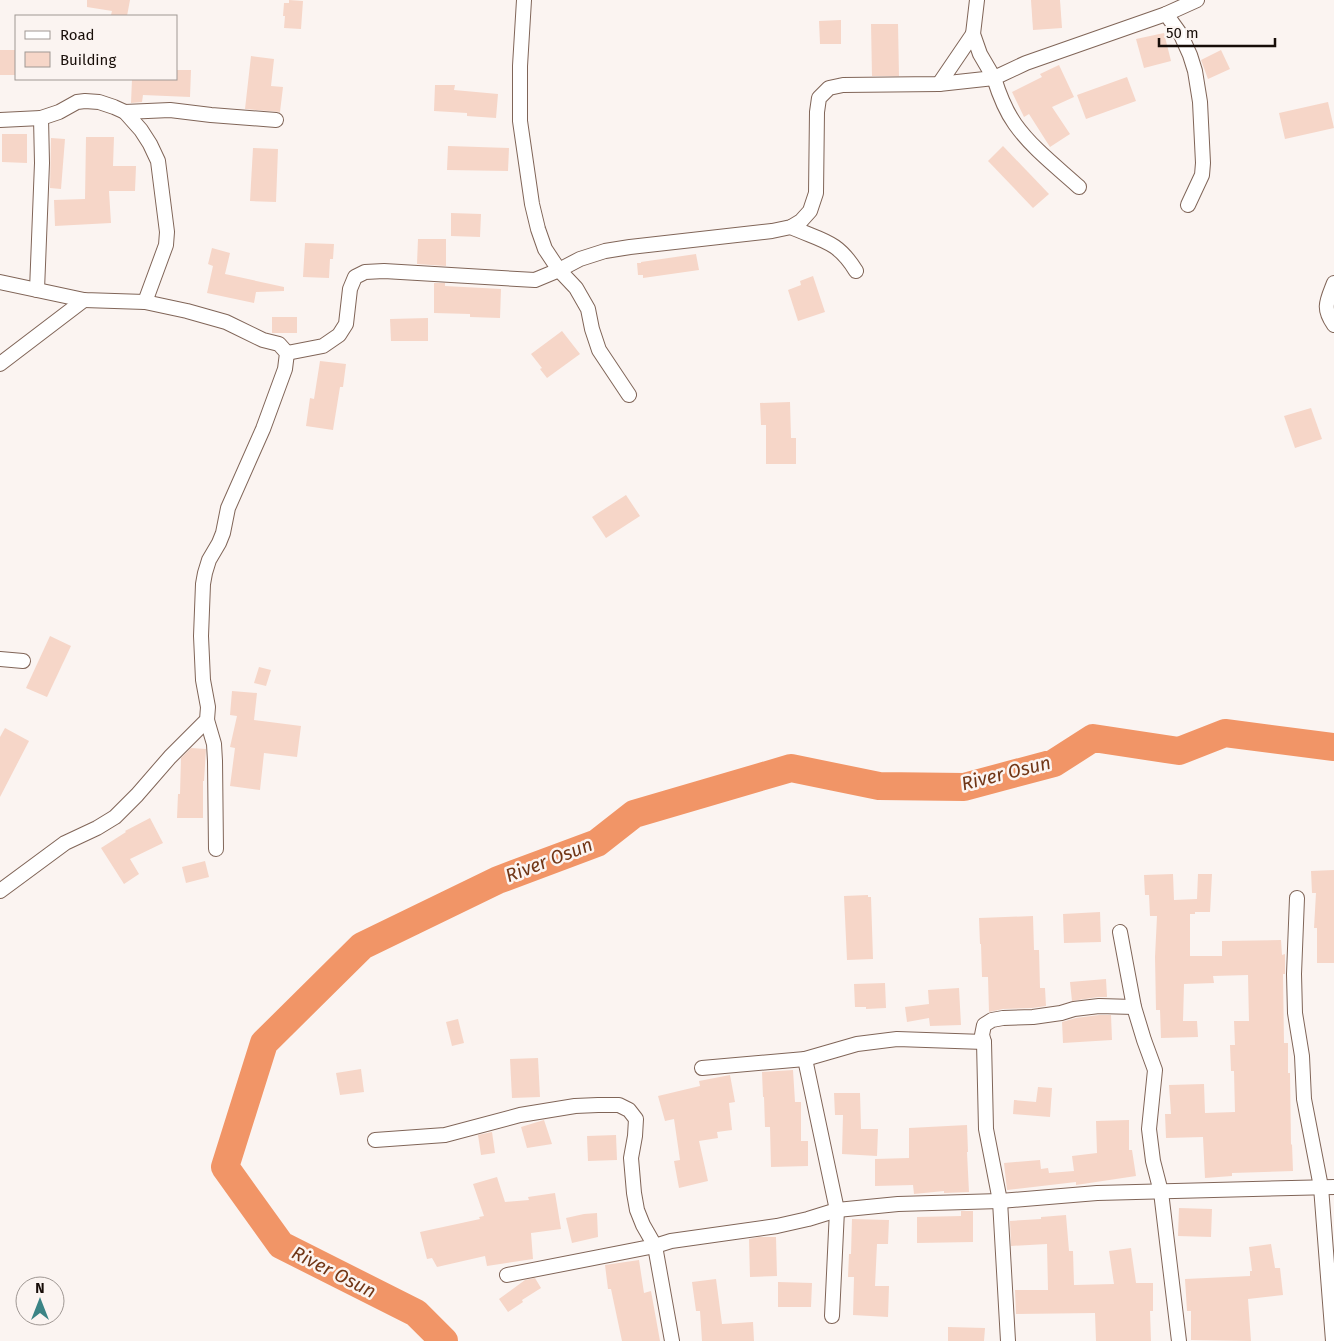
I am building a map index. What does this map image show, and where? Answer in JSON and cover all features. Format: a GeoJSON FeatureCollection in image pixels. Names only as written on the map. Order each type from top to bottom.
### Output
{"type":"FeatureCollection","features":[{"type":"Feature","properties":{"kind":"street"},"geometry":{"type":"LineString","coordinates":[[524,0],[520,66],[520,121],[532,204],[538,229],[545,249],[559,270],[576,288],[588,309],[599,350],[629,395]]}},
{"type":"Feature","properties":{"kind":"street"},"geometry":{"type":"LineString","coordinates":[[977,0],[974,34],[980,54],[994,78],[1003,103],[1015,124],[1038,150],[1079,187]]}},
{"type":"Feature","properties":{"kind":"street"},"geometry":{"type":"LineString","coordinates":[[287,353],[323,346],[340,336],[346,324],[350,289],[355,277],[364,272],[535,280],[580,259],[605,251],[772,231],[791,227],[810,211],[816,193],[817,112],[819,98],[829,88],[844,84],[939,84],[994,78],[1035,59],[1166,14],[1197,0]]}},
{"type":"Feature","properties":{"kind":"street"},"geometry":{"type":"LineString","coordinates":[[1166,14],[1181,35],[1190,55],[1195,71],[1200,102],[1202,175],[1188,205]]}},
{"type":"Feature","properties":{"kind":"street"},"geometry":{"type":"LineString","coordinates":[[939,84],[974,34]]}},
{"type":"Feature","properties":{"kind":"street"},"geometry":{"type":"LineString","coordinates":[[0,120],[41,118],[59,112],[77,102],[85,101],[99,102],[125,112],[141,130],[158,161],[167,232],[166,245],[145,302]]}},
{"type":"Feature","properties":{"kind":"street"},"geometry":{"type":"LineString","coordinates":[[125,112],[170,110],[276,120]]}},
{"type":"Feature","properties":{"kind":"street"},"geometry":{"type":"LineString","coordinates":[[36,290],[42,163],[41,118]]}},
{"type":"Feature","properties":{"kind":"street"},"geometry":{"type":"LineString","coordinates":[[791,227],[808,235],[826,240],[838,248],[850,261],[856,272]]}},
{"type":"Feature","properties":{"kind":"street"},"geometry":{"type":"LineString","coordinates":[[0,282],[84,300],[145,302],[188,311],[226,322],[263,340],[279,344],[287,353],[285,369],[263,430],[228,508],[221,538],[210,560],[203,584],[201,636],[203,680],[208,707],[207,720],[214,744],[216,849]]}},
{"type":"Feature","properties":{"kind":"street"},"geometry":{"type":"LineString","coordinates":[[1334,283],[1326,302],[1328,315],[1334,325]]}},
{"type":"Feature","properties":{"kind":"street"},"geometry":{"type":"LineString","coordinates":[[0,364],[84,300]]}},
{"type":"Feature","properties":{"kind":"street"},"geometry":{"type":"LineString","coordinates":[[0,659],[23,661]]}},
{"type":"Feature","properties":{"kind":"street"},"geometry":{"type":"LineString","coordinates":[[0,892],[65,843],[115,817],[207,720]]}},
{"type":"Feature","properties":{"kind":"street"},"geometry":{"type":"LineString","coordinates":[[1297,898],[1294,974],[1295,1013],[1302,1056],[1304,1099],[1327,1187],[1333,1341]]}},
{"type":"Feature","properties":{"kind":"street"},"geometry":{"type":"LineString","coordinates":[[1120,932],[1134,1008],[1155,1070],[1149,1129],[1153,1161],[1161,1192],[1179,1341]]}},
{"type":"Feature","properties":{"kind":"street"},"geometry":{"type":"LineString","coordinates":[[1008,1341],[1000,1201],[986,1129],[984,1042],[982,1035],[984,1025],[992,1020],[1003,1018],[1033,1017],[1099,1006],[1134,1008]]}},
{"type":"Feature","properties":{"kind":"street"},"geometry":{"type":"LineString","coordinates":[[702,1068],[805,1059],[857,1044],[897,1039],[984,1042]]}},
{"type":"Feature","properties":{"kind":"street"},"geometry":{"type":"LineString","coordinates":[[805,1059],[837,1210],[832,1316]]}},
{"type":"Feature","properties":{"kind":"street"},"geometry":{"type":"LineString","coordinates":[[375,1140],[445,1135],[520,1115],[575,1106],[619,1105],[629,1110],[636,1119],[631,1158],[637,1210],[656,1246],[672,1341]]}},
{"type":"Feature","properties":{"kind":"street"},"geometry":{"type":"LineString","coordinates":[[507,1275],[656,1246],[670,1240],[777,1226],[837,1210],[898,1204],[1000,1201],[1097,1193],[1327,1187]]}},
{"type":"Feature","properties":{"kind":"building"},"geometry":{"type":"Polygon","coordinates":[[[87,0],[130,0],[127,15],[111,15],[112,11],[87,7],[87,0]]]}},
{"type":"Feature","properties":{"kind":"building"},"geometry":{"type":"Polygon","coordinates":[[[289,0],[303,1],[301,29],[284,28],[284,3],[289,3],[289,0]]]}},
{"type":"Feature","properties":{"kind":"building"},"geometry":{"type":"Polygon","coordinates":[[[1031,0],[1060,0],[1062,28],[1033,30],[1031,0]]]}},
{"type":"Feature","properties":{"kind":"building"},"geometry":{"type":"Polygon","coordinates":[[[841,20],[841,44],[820,44],[819,21],[841,20]]]}},
{"type":"Feature","properties":{"kind":"building"},"geometry":{"type":"Polygon","coordinates":[[[871,24],[898,24],[899,76],[872,76],[871,24]]]}},
{"type":"Feature","properties":{"kind":"building"},"geometry":{"type":"Polygon","coordinates":[[[1164,33],[1171,61],[1144,68],[1136,39],[1164,33]]]}},
{"type":"Feature","properties":{"kind":"building"},"geometry":{"type":"Polygon","coordinates":[[[0,50],[15,50],[15,75],[0,75],[0,50]]]}},
{"type":"Feature","properties":{"kind":"building"},"geometry":{"type":"Polygon","coordinates":[[[1221,50],[1230,69],[1208,79],[1201,60],[1221,50]]]}},
{"type":"Feature","properties":{"kind":"building"},"geometry":{"type":"Polygon","coordinates":[[[251,56],[274,59],[271,86],[283,87],[280,112],[245,109],[251,56]]]}},
{"type":"Feature","properties":{"kind":"building"},"geometry":{"type":"Polygon","coordinates":[[[1059,65],[1074,97],[1052,107],[1070,134],[1050,147],[1029,114],[1024,117],[1012,92],[1042,77],[1040,74],[1059,65]]]}},
{"type":"Feature","properties":{"kind":"building"},"geometry":{"type":"Polygon","coordinates":[[[178,70],[191,70],[190,97],[143,95],[142,102],[131,103],[132,80],[178,80],[178,70]]]}},
{"type":"Feature","properties":{"kind":"building"},"geometry":{"type":"Polygon","coordinates":[[[1127,77],[1136,101],[1086,119],[1077,95],[1127,77]]]}},
{"type":"Feature","properties":{"kind":"building"},"geometry":{"type":"Polygon","coordinates":[[[435,85],[455,85],[454,90],[498,94],[496,118],[467,116],[467,113],[434,111],[435,85]]]}},
{"type":"Feature","properties":{"kind":"building"},"geometry":{"type":"Polygon","coordinates":[[[1328,102],[1334,128],[1285,139],[1279,113],[1328,102]]]}},
{"type":"Feature","properties":{"kind":"building"},"geometry":{"type":"Polygon","coordinates":[[[2,134],[27,134],[27,163],[2,162],[2,134]]]}},
{"type":"Feature","properties":{"kind":"building"},"geometry":{"type":"Polygon","coordinates":[[[86,137],[114,137],[113,166],[136,166],[135,191],[109,191],[111,223],[55,226],[54,200],[85,199],[86,137]]]}},
{"type":"Feature","properties":{"kind":"building"},"geometry":{"type":"Polygon","coordinates":[[[51,138],[65,139],[61,189],[50,188],[51,138]]]}},
{"type":"Feature","properties":{"kind":"building"},"geometry":{"type":"Polygon","coordinates":[[[448,146],[509,148],[508,171],[447,170],[448,146]]]}},
{"type":"Feature","properties":{"kind":"building"},"geometry":{"type":"Polygon","coordinates":[[[1003,146],[1049,194],[1033,208],[988,161],[1003,146]]]}},
{"type":"Feature","properties":{"kind":"building"},"geometry":{"type":"Polygon","coordinates":[[[253,148],[278,149],[276,202],[250,201],[253,148]]]}},
{"type":"Feature","properties":{"kind":"building"},"geometry":{"type":"Polygon","coordinates":[[[451,213],[481,214],[480,237],[451,236],[451,213]]]}},
{"type":"Feature","properties":{"kind":"building"},"geometry":{"type":"Polygon","coordinates":[[[418,239],[446,239],[446,266],[417,264],[418,239]]]}},
{"type":"Feature","properties":{"kind":"building"},"geometry":{"type":"Polygon","coordinates":[[[305,243],[334,244],[333,259],[330,259],[329,278],[303,277],[305,243]]]}},
{"type":"Feature","properties":{"kind":"building"},"geometry":{"type":"Polygon","coordinates":[[[212,248],[230,253],[225,274],[284,287],[284,291],[256,292],[254,303],[207,293],[213,266],[208,264],[212,248]]]}},
{"type":"Feature","properties":{"kind":"building"},"geometry":{"type":"Polygon","coordinates":[[[696,254],[699,270],[643,278],[643,275],[638,275],[637,263],[696,254]]]}},
{"type":"Feature","properties":{"kind":"building"},"geometry":{"type":"Polygon","coordinates":[[[813,276],[825,312],[798,321],[788,290],[801,285],[800,281],[813,276]]]}},
{"type":"Feature","properties":{"kind":"building"},"geometry":{"type":"Polygon","coordinates":[[[434,283],[445,283],[445,286],[501,289],[500,318],[470,317],[470,314],[434,313],[434,283]]]}},
{"type":"Feature","properties":{"kind":"building"},"geometry":{"type":"Polygon","coordinates":[[[272,317],[297,317],[297,333],[272,333],[272,317]]]}},
{"type":"Feature","properties":{"kind":"building"},"geometry":{"type":"Polygon","coordinates":[[[428,318],[428,341],[391,341],[390,319],[428,318]]]}},
{"type":"Feature","properties":{"kind":"building"},"geometry":{"type":"Polygon","coordinates":[[[562,331],[580,354],[547,378],[531,354],[562,331]]]}},
{"type":"Feature","properties":{"kind":"building"},"geometry":{"type":"Polygon","coordinates":[[[320,361],[346,364],[343,387],[340,387],[333,430],[306,426],[310,398],[314,399],[320,361]]]}},
{"type":"Feature","properties":{"kind":"building"},"geometry":{"type":"Polygon","coordinates":[[[790,402],[791,438],[796,438],[796,464],[766,464],[766,425],[761,425],[760,403],[790,402]]]}},
{"type":"Feature","properties":{"kind":"building"},"geometry":{"type":"Polygon","coordinates":[[[1311,408],[1322,439],[1295,448],[1284,416],[1311,408]]]}},
{"type":"Feature","properties":{"kind":"building"},"geometry":{"type":"Polygon","coordinates":[[[626,495],[640,516],[606,538],[592,517],[626,495]]]}},
{"type":"Feature","properties":{"kind":"building"},"geometry":{"type":"Polygon","coordinates":[[[50,636],[71,646],[47,697],[26,688],[50,636]]]}},
{"type":"Feature","properties":{"kind":"building"},"geometry":{"type":"Polygon","coordinates":[[[259,667],[271,670],[266,686],[254,683],[259,667]]]}},
{"type":"Feature","properties":{"kind":"building"},"geometry":{"type":"Polygon","coordinates":[[[232,691],[257,693],[254,720],[301,726],[297,757],[264,753],[260,790],[230,786],[235,748],[230,747],[237,716],[230,715],[232,691]]]}},
{"type":"Feature","properties":{"kind":"building"},"geometry":{"type":"Polygon","coordinates":[[[5,728],[29,741],[0,797],[0,737],[5,728]]]}},
{"type":"Feature","properties":{"kind":"building"},"geometry":{"type":"Polygon","coordinates":[[[191,748],[206,749],[203,781],[203,818],[177,818],[181,758],[191,748]]]}},
{"type":"Feature","properties":{"kind":"building"},"geometry":{"type":"Polygon","coordinates":[[[150,818],[163,843],[130,859],[139,874],[124,884],[101,848],[125,831],[150,818]]]}},
{"type":"Feature","properties":{"kind":"building"},"geometry":{"type":"Polygon","coordinates":[[[205,861],[209,877],[186,883],[182,867],[205,861]]]}},
{"type":"Feature","properties":{"kind":"building"},"geometry":{"type":"Polygon","coordinates":[[[1334,870],[1334,963],[1317,963],[1317,928],[1314,928],[1316,893],[1312,893],[1311,871],[1334,870]]]}},
{"type":"Feature","properties":{"kind":"building"},"geometry":{"type":"Polygon","coordinates":[[[1173,874],[1174,900],[1197,899],[1198,874],[1212,874],[1210,912],[1190,914],[1190,956],[1222,956],[1222,941],[1281,940],[1282,955],[1285,954],[1285,974],[1283,974],[1284,1043],[1288,1043],[1293,1171],[1232,1173],[1232,1176],[1205,1178],[1203,1137],[1166,1138],[1165,1114],[1171,1114],[1169,1085],[1204,1084],[1205,1113],[1235,1112],[1234,1071],[1231,1071],[1230,1045],[1235,1045],[1234,1021],[1249,1021],[1248,975],[1213,976],[1214,983],[1184,984],[1183,1021],[1197,1021],[1198,1037],[1161,1038],[1160,1010],[1156,1010],[1155,957],[1157,916],[1150,916],[1149,895],[1145,895],[1144,875],[1173,874]]]}},
{"type":"Feature","properties":{"kind":"building"},"geometry":{"type":"Polygon","coordinates":[[[868,895],[868,897],[871,897],[873,959],[847,960],[844,896],[868,895]]]}},
{"type":"Feature","properties":{"kind":"building"},"geometry":{"type":"Polygon","coordinates":[[[1100,912],[1101,942],[1064,943],[1063,914],[1100,912]]]}},
{"type":"Feature","properties":{"kind":"building"},"geometry":{"type":"Polygon","coordinates":[[[1033,916],[1034,950],[1039,950],[1040,988],[1045,988],[1046,1006],[1003,1009],[989,1012],[988,977],[982,977],[979,918],[1033,916]]]}},
{"type":"Feature","properties":{"kind":"building"},"geometry":{"type":"Polygon","coordinates":[[[1106,979],[1107,997],[1072,1001],[1070,982],[1106,979]]]}},
{"type":"Feature","properties":{"kind":"building"},"geometry":{"type":"Polygon","coordinates":[[[885,983],[886,1008],[866,1009],[866,1007],[855,1007],[854,984],[885,983]]]}},
{"type":"Feature","properties":{"kind":"building"},"geometry":{"type":"Polygon","coordinates":[[[959,988],[961,1025],[930,1026],[929,1018],[907,1022],[905,1007],[929,1004],[928,990],[959,988]]]}},
{"type":"Feature","properties":{"kind":"building"},"geometry":{"type":"Polygon","coordinates":[[[1099,1015],[1111,1015],[1112,1040],[1063,1043],[1062,1022],[1099,1015]]]}},
{"type":"Feature","properties":{"kind":"building"},"geometry":{"type":"Polygon","coordinates":[[[458,1019],[464,1043],[452,1046],[446,1022],[458,1019]]]}},
{"type":"Feature","properties":{"kind":"building"},"geometry":{"type":"Polygon","coordinates":[[[538,1058],[540,1097],[512,1098],[510,1059],[538,1058]]]}},
{"type":"Feature","properties":{"kind":"building"},"geometry":{"type":"Polygon","coordinates":[[[361,1069],[364,1092],[340,1095],[336,1073],[361,1069]]]}},
{"type":"Feature","properties":{"kind":"building"},"geometry":{"type":"Polygon","coordinates":[[[793,1070],[795,1102],[801,1102],[801,1141],[808,1141],[808,1166],[771,1167],[770,1127],[765,1127],[762,1072],[793,1070]]]}},
{"type":"Feature","properties":{"kind":"building"},"geometry":{"type":"Polygon","coordinates":[[[730,1075],[735,1102],[729,1103],[732,1130],[717,1132],[718,1138],[699,1141],[708,1181],[679,1188],[674,1161],[680,1160],[674,1119],[665,1121],[658,1096],[700,1086],[699,1081],[730,1075]]]}},
{"type":"Feature","properties":{"kind":"building"},"geometry":{"type":"Polygon","coordinates":[[[1038,1087],[1052,1088],[1050,1117],[1013,1114],[1014,1100],[1036,1102],[1038,1087]]]}},
{"type":"Feature","properties":{"kind":"building"},"geometry":{"type":"Polygon","coordinates":[[[834,1093],[860,1093],[861,1129],[878,1129],[877,1156],[842,1154],[843,1115],[835,1115],[834,1093]]]}},
{"type":"Feature","properties":{"kind":"building"},"geometry":{"type":"Polygon","coordinates":[[[544,1120],[552,1144],[527,1148],[521,1127],[544,1120]]]}},
{"type":"Feature","properties":{"kind":"building"},"geometry":{"type":"Polygon","coordinates":[[[1129,1120],[1129,1150],[1132,1150],[1136,1176],[1076,1185],[1076,1182],[1007,1190],[1004,1163],[1040,1160],[1041,1169],[1048,1168],[1049,1173],[1074,1171],[1072,1156],[1097,1153],[1096,1121],[1129,1120]]]}},
{"type":"Feature","properties":{"kind":"building"},"geometry":{"type":"Polygon","coordinates":[[[967,1125],[969,1192],[944,1193],[944,1191],[914,1194],[913,1185],[875,1186],[875,1159],[909,1158],[909,1128],[967,1125]]]}},
{"type":"Feature","properties":{"kind":"building"},"geometry":{"type":"Polygon","coordinates":[[[492,1132],[495,1153],[481,1155],[478,1135],[492,1132]]]}},
{"type":"Feature","properties":{"kind":"building"},"geometry":{"type":"Polygon","coordinates":[[[616,1135],[617,1160],[588,1161],[587,1136],[616,1135]]]}},
{"type":"Feature","properties":{"kind":"building"},"geometry":{"type":"Polygon","coordinates":[[[497,1177],[505,1202],[529,1200],[528,1197],[555,1193],[561,1229],[531,1233],[533,1259],[487,1266],[485,1256],[437,1267],[432,1258],[427,1259],[420,1232],[480,1219],[479,1217],[484,1216],[473,1184],[497,1177]]]}},
{"type":"Feature","properties":{"kind":"building"},"geometry":{"type":"Polygon","coordinates":[[[1179,1208],[1212,1209],[1211,1237],[1178,1236],[1179,1208]]]}},
{"type":"Feature","properties":{"kind":"building"},"geometry":{"type":"Polygon","coordinates":[[[961,1211],[973,1211],[973,1242],[917,1243],[917,1217],[961,1216],[961,1211]]]}},
{"type":"Feature","properties":{"kind":"building"},"geometry":{"type":"Polygon","coordinates":[[[597,1213],[598,1237],[572,1243],[566,1218],[597,1213]]]}},
{"type":"Feature","properties":{"kind":"building"},"geometry":{"type":"Polygon","coordinates":[[[1066,1215],[1069,1251],[1073,1251],[1074,1285],[1114,1284],[1109,1251],[1131,1248],[1136,1283],[1153,1283],[1153,1311],[1150,1311],[1151,1341],[1096,1341],[1095,1313],[1016,1314],[1015,1290],[1048,1290],[1047,1244],[1011,1246],[1010,1221],[1066,1215]]]}},
{"type":"Feature","properties":{"kind":"building"},"geometry":{"type":"Polygon","coordinates":[[[852,1219],[889,1220],[888,1244],[877,1244],[875,1286],[889,1286],[888,1317],[853,1315],[854,1277],[848,1277],[852,1219]]]}},
{"type":"Feature","properties":{"kind":"building"},"geometry":{"type":"Polygon","coordinates":[[[776,1237],[777,1276],[750,1277],[749,1239],[776,1237]]]}},
{"type":"Feature","properties":{"kind":"building"},"geometry":{"type":"Polygon","coordinates":[[[1271,1244],[1275,1268],[1280,1268],[1283,1295],[1248,1299],[1251,1341],[1191,1340],[1191,1311],[1187,1311],[1185,1279],[1250,1276],[1250,1271],[1252,1271],[1249,1247],[1271,1244]]]}},
{"type":"Feature","properties":{"kind":"building"},"geometry":{"type":"Polygon","coordinates":[[[639,1260],[644,1293],[651,1291],[660,1341],[622,1341],[611,1289],[608,1289],[605,1265],[639,1260]]]}},
{"type":"Feature","properties":{"kind":"building"},"geometry":{"type":"Polygon","coordinates":[[[535,1278],[541,1288],[508,1312],[499,1299],[525,1280],[535,1278]]]}},
{"type":"Feature","properties":{"kind":"building"},"geometry":{"type":"Polygon","coordinates":[[[716,1279],[722,1324],[753,1322],[754,1341],[702,1341],[700,1311],[696,1311],[692,1282],[716,1279]]]}},
{"type":"Feature","properties":{"kind":"building"},"geometry":{"type":"Polygon","coordinates":[[[778,1282],[812,1283],[811,1307],[778,1307],[778,1282]]]}},
{"type":"Feature","properties":{"kind":"building"},"geometry":{"type":"Polygon","coordinates":[[[948,1327],[985,1328],[984,1341],[948,1341],[948,1327]]]}},
{"type":"Feature","properties":{"kind":"waterway","name":"River Osun"},"geometry":{"type":"LineString","coordinates":[[444,1341],[416,1313],[281,1245],[225,1167],[264,1043],[362,946],[498,880],[597,843],[634,814],[791,768],[879,786],[964,787],[1054,763],[1093,738],[1179,751],[1225,733],[1334,747]]}}]}
